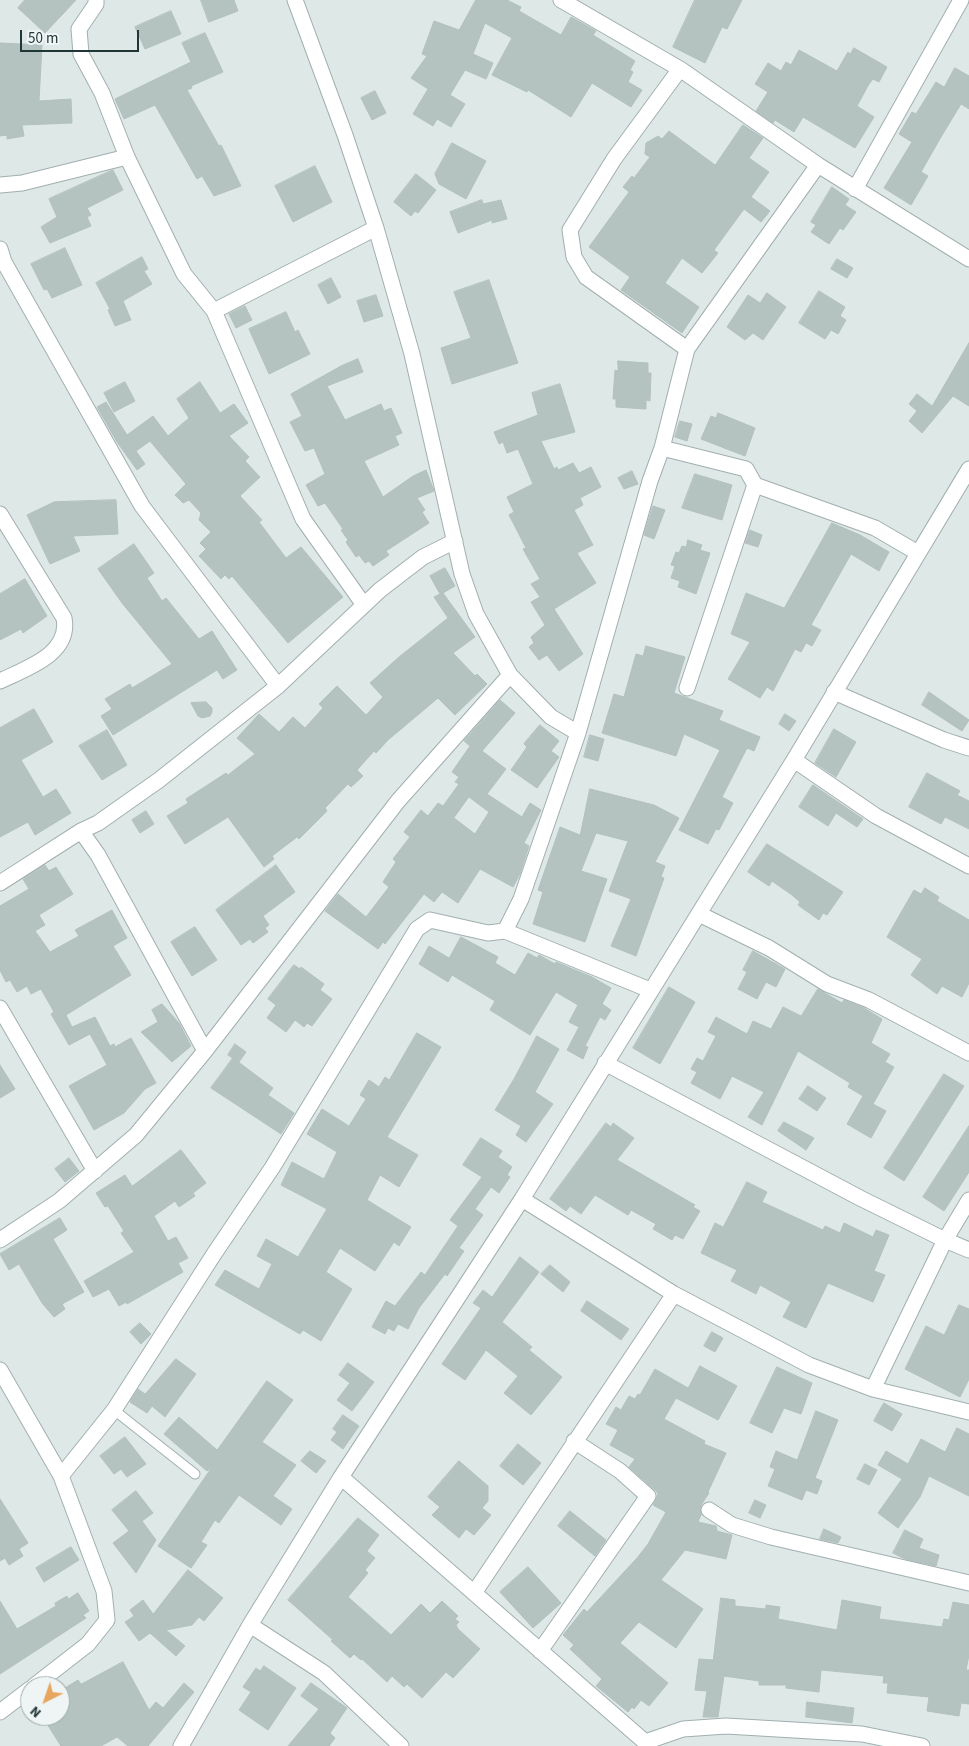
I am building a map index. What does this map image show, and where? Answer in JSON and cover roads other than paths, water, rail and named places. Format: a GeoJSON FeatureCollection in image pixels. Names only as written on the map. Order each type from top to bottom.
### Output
{"type":"FeatureCollection","features":[{"type":"Feature","properties":{"kind":"street"},"geometry":{"type":"LineString","coordinates":[[96,0],[96,4],[79,29],[81,54],[102,94],[127,157],[184,274],[214,311],[303,519],[364,606]]}},
{"type":"Feature","properties":{"kind":"street"},"geometry":{"type":"LineString","coordinates":[[295,0],[345,135],[376,228],[412,354],[462,574],[476,614],[510,675],[551,717],[578,733]]}},
{"type":"Feature","properties":{"kind":"street"},"geometry":{"type":"LineString","coordinates":[[562,0],[680,69],[818,165],[969,259]]}},
{"type":"Feature","properties":{"kind":"street"},"geometry":{"type":"LineString","coordinates":[[855,189],[962,0]]}},
{"type":"Feature","properties":{"kind":"street"},"geometry":{"type":"LineString","coordinates":[[680,69],[625,143],[570,230],[574,257],[586,277],[687,348]]}},
{"type":"Feature","properties":{"kind":"street"},"geometry":{"type":"LineString","coordinates":[[0,185],[22,183],[127,157]]}},
{"type":"Feature","properties":{"kind":"street"},"geometry":{"type":"LineString","coordinates":[[505,931],[521,899],[578,733],[650,482],[662,448],[687,348],[818,165]]}},
{"type":"Feature","properties":{"kind":"street"},"geometry":{"type":"LineString","coordinates":[[214,311],[376,228]]}},
{"type":"Feature","properties":{"kind":"street"},"geometry":{"type":"LineString","coordinates":[[0,249],[4,262],[142,506],[278,686]]}},
{"type":"Feature","properties":{"kind":"street"},"geometry":{"type":"LineString","coordinates":[[662,448],[746,469],[755,485],[875,528],[918,553]]}},
{"type":"Feature","properties":{"kind":"street"},"geometry":{"type":"LineString","coordinates":[[180,1746],[250,1625],[341,1477],[522,1199],[794,760],[969,469]]}},
{"type":"Feature","properties":{"kind":"street"},"geometry":{"type":"LineString","coordinates":[[687,688],[755,485]]}},
{"type":"Feature","properties":{"kind":"street"},"geometry":{"type":"LineString","coordinates":[[0,514],[64,618],[66,629],[59,647],[36,663],[0,681]]}},
{"type":"Feature","properties":{"kind":"street"},"geometry":{"type":"LineString","coordinates":[[0,883],[81,831],[98,823],[159,780],[278,686],[380,590],[423,557],[455,540]]}},
{"type":"Feature","properties":{"kind":"street"},"geometry":{"type":"LineString","coordinates":[[0,1240],[59,1201],[136,1135],[205,1050],[398,801],[510,675]]}},
{"type":"Feature","properties":{"kind":"street"},"geometry":{"type":"LineString","coordinates":[[834,692],[944,740],[969,748]]}},
{"type":"Feature","properties":{"kind":"street"},"geometry":{"type":"LineString","coordinates":[[794,760],[876,816],[969,866]]}},
{"type":"Feature","properties":{"kind":"street"},"geometry":{"type":"LineString","coordinates":[[81,831],[98,856],[205,1050]]}},
{"type":"Feature","properties":{"kind":"street"},"geometry":{"type":"LineString","coordinates":[[699,914],[769,948],[827,984],[869,1000],[969,1053]]}},
{"type":"Feature","properties":{"kind":"street"},"geometry":{"type":"LineString","coordinates":[[60,1476],[114,1410],[214,1254],[272,1168],[416,929],[430,920],[488,933],[505,931],[650,990]]}},
{"type":"Feature","properties":{"kind":"street"},"geometry":{"type":"LineString","coordinates":[[0,1008],[95,1171]]}},
{"type":"Feature","properties":{"kind":"street"},"geometry":{"type":"LineString","coordinates":[[605,1063],[944,1240],[969,1250]]}},
{"type":"Feature","properties":{"kind":"street"},"geometry":{"type":"LineString","coordinates":[[522,1199],[674,1294],[809,1365],[873,1389],[969,1412]]}},
{"type":"Feature","properties":{"kind":"street"},"geometry":{"type":"LineString","coordinates":[[873,1389],[944,1240],[969,1200]]}},
{"type":"Feature","properties":{"kind":"street"},"geometry":{"type":"LineString","coordinates":[[474,1593],[674,1294]]}},
{"type":"Feature","properties":{"kind":"street"},"geometry":{"type":"LineString","coordinates":[[0,1370],[60,1476],[104,1591],[107,1620],[88,1644],[47,1676]]}},
{"type":"Feature","properties":{"kind":"street"},"geometry":{"type":"LineString","coordinates":[[540,1651],[648,1496],[620,1470],[574,1441]]}},
{"type":"Feature","properties":{"kind":"street"},"geometry":{"type":"LineString","coordinates":[[341,1477],[647,1744],[683,1729],[726,1726],[862,1734],[922,1746]]}},
{"type":"Feature","properties":{"kind":"street"},"geometry":{"type":"LineString","coordinates":[[709,1510],[732,1525],[771,1537],[969,1584]]}},
{"type":"Feature","properties":{"kind":"street"},"geometry":{"type":"LineString","coordinates":[[250,1625],[324,1673],[401,1746]]}},
{"type":"Feature","properties":{"kind":"street"},"geometry":{"type":"LineString","coordinates":[[0,1712],[20,1697]]}},
{"type":"Feature","properties":{"kind":"lane"},"geometry":{"type":"LineString","coordinates":[[114,1410],[195,1474]]}}]}
